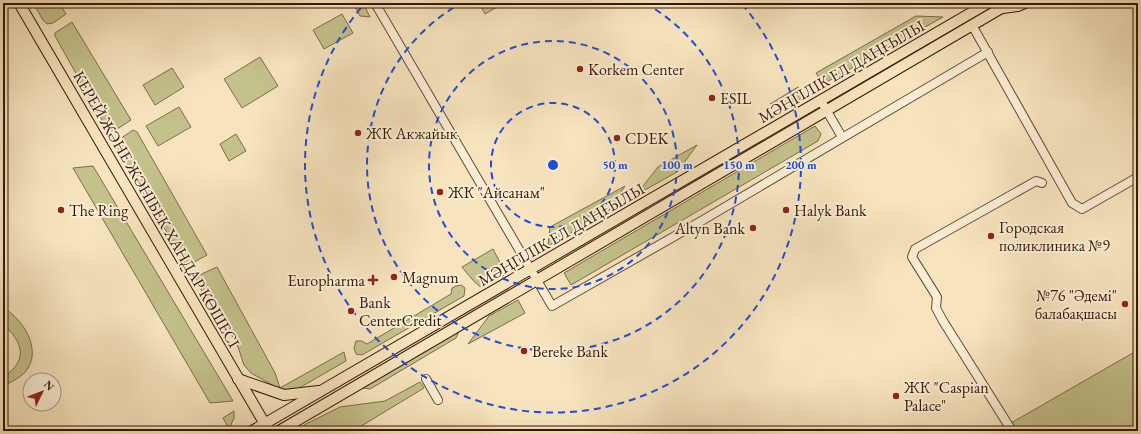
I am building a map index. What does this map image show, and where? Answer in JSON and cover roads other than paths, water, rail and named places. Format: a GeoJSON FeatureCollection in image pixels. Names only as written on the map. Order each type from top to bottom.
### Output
{"type":"FeatureCollection","features":[{"type":"Feature","properties":{"kind":"main road","name":"КЕРЕЙ ЖӘНЕ ЖӘНІБЕК ХАНДАР КӨШЕСІ"},"geometry":{"type":"LineString","coordinates":[[19,3],[267,427]]}},
{"type":"Feature","properties":{"kind":"main road","name":"МӘҢГІЛІК ЕЛ ДАҢҒЫЛЫ"},"geometry":{"type":"LineString","coordinates":[[252,431],[267,427],[323,390],[988,3]]}},
{"type":"Feature","properties":{"kind":"main road"},"geometry":{"type":"LineString","coordinates":[[1005,6],[1018,6],[1025,3]]}},
{"type":"Feature","properties":{"kind":"main road","name":"МӘҢГІЛІК ЕЛ ДАҢҒЫЛЫ"},"geometry":{"type":"LineString","coordinates":[[279,431],[1005,6]]}},
{"type":"Feature","properties":{"kind":"main road"},"geometry":{"type":"LineString","coordinates":[[238,379],[284,394],[323,390]]}},
{"type":"Feature","properties":{"kind":"street"},"geometry":{"type":"LineString","coordinates":[[375,3],[552,306],[703,220],[988,52]]}},
{"type":"Feature","properties":{"kind":"street"},"geometry":{"type":"LineString","coordinates":[[972,25],[1072,203],[1082,209],[1138,177]]}},
{"type":"Feature","properties":{"kind":"street"},"geometry":{"type":"LineString","coordinates":[[820,101],[842,137]]}},
{"type":"Feature","properties":{"kind":"street"},"geometry":{"type":"LineString","coordinates":[[1012,431],[943,321],[936,308],[937,297],[912,257],[915,249],[1036,182],[1042,183]]}},
{"type":"Feature","properties":{"kind":"street"},"geometry":{"type":"LineString","coordinates":[[426,379],[438,400]]}},
{"type":"Feature","properties":{"kind":"place","name":"Korkem Center"},"geometry":{"type":"Point","coordinates":[580,69]}},
{"type":"Feature","properties":{"kind":"place","name":"ESIL"},"geometry":{"type":"Point","coordinates":[712,98]}},
{"type":"Feature","properties":{"kind":"place","name":"ЖК Акжайык"},"geometry":{"type":"Point","coordinates":[358,133]}},
{"type":"Feature","properties":{"kind":"place","name":"CDEK"},"geometry":{"type":"Point","coordinates":[617,138]}},
{"type":"Feature","properties":{"kind":"place","name":"ЖК \"Айсанам\""},"geometry":{"type":"Point","coordinates":[440,192]}},
{"type":"Feature","properties":{"kind":"place","name":"The Ring"},"geometry":{"type":"Point","coordinates":[61,210]}},
{"type":"Feature","properties":{"kind":"place","name":"Halyk Bank"},"geometry":{"type":"Point","coordinates":[786,210]}},
{"type":"Feature","properties":{"kind":"place","name":"Altyn Bank"},"geometry":{"type":"Point","coordinates":[753,228]}},
{"type":"Feature","properties":{"kind":"place","name":"Городская поликлиника №9"},"geometry":{"type":"Point","coordinates":[991,236]}},
{"type":"Feature","properties":{"kind":"place","name":"Magnum"},"geometry":{"type":"Point","coordinates":[394,277]}},
{"type":"Feature","properties":{"kind":"place","name":"Europharma"},"geometry":{"type":"Point","coordinates":[373,280]}},
{"type":"Feature","properties":{"kind":"place","name":"№76 \"Әдемі\" балабақшасы"},"geometry":{"type":"Point","coordinates":[1125,304]}},
{"type":"Feature","properties":{"kind":"place","name":"Bank CenterCredit"},"geometry":{"type":"Point","coordinates":[351,311]}},
{"type":"Feature","properties":{"kind":"place","name":"Bereke Bank"},"geometry":{"type":"Point","coordinates":[524,351]}},
{"type":"Feature","properties":{"kind":"place","name":"ЖК \"Caspian Palace\""},"geometry":{"type":"Point","coordinates":[896,396]}}]}
